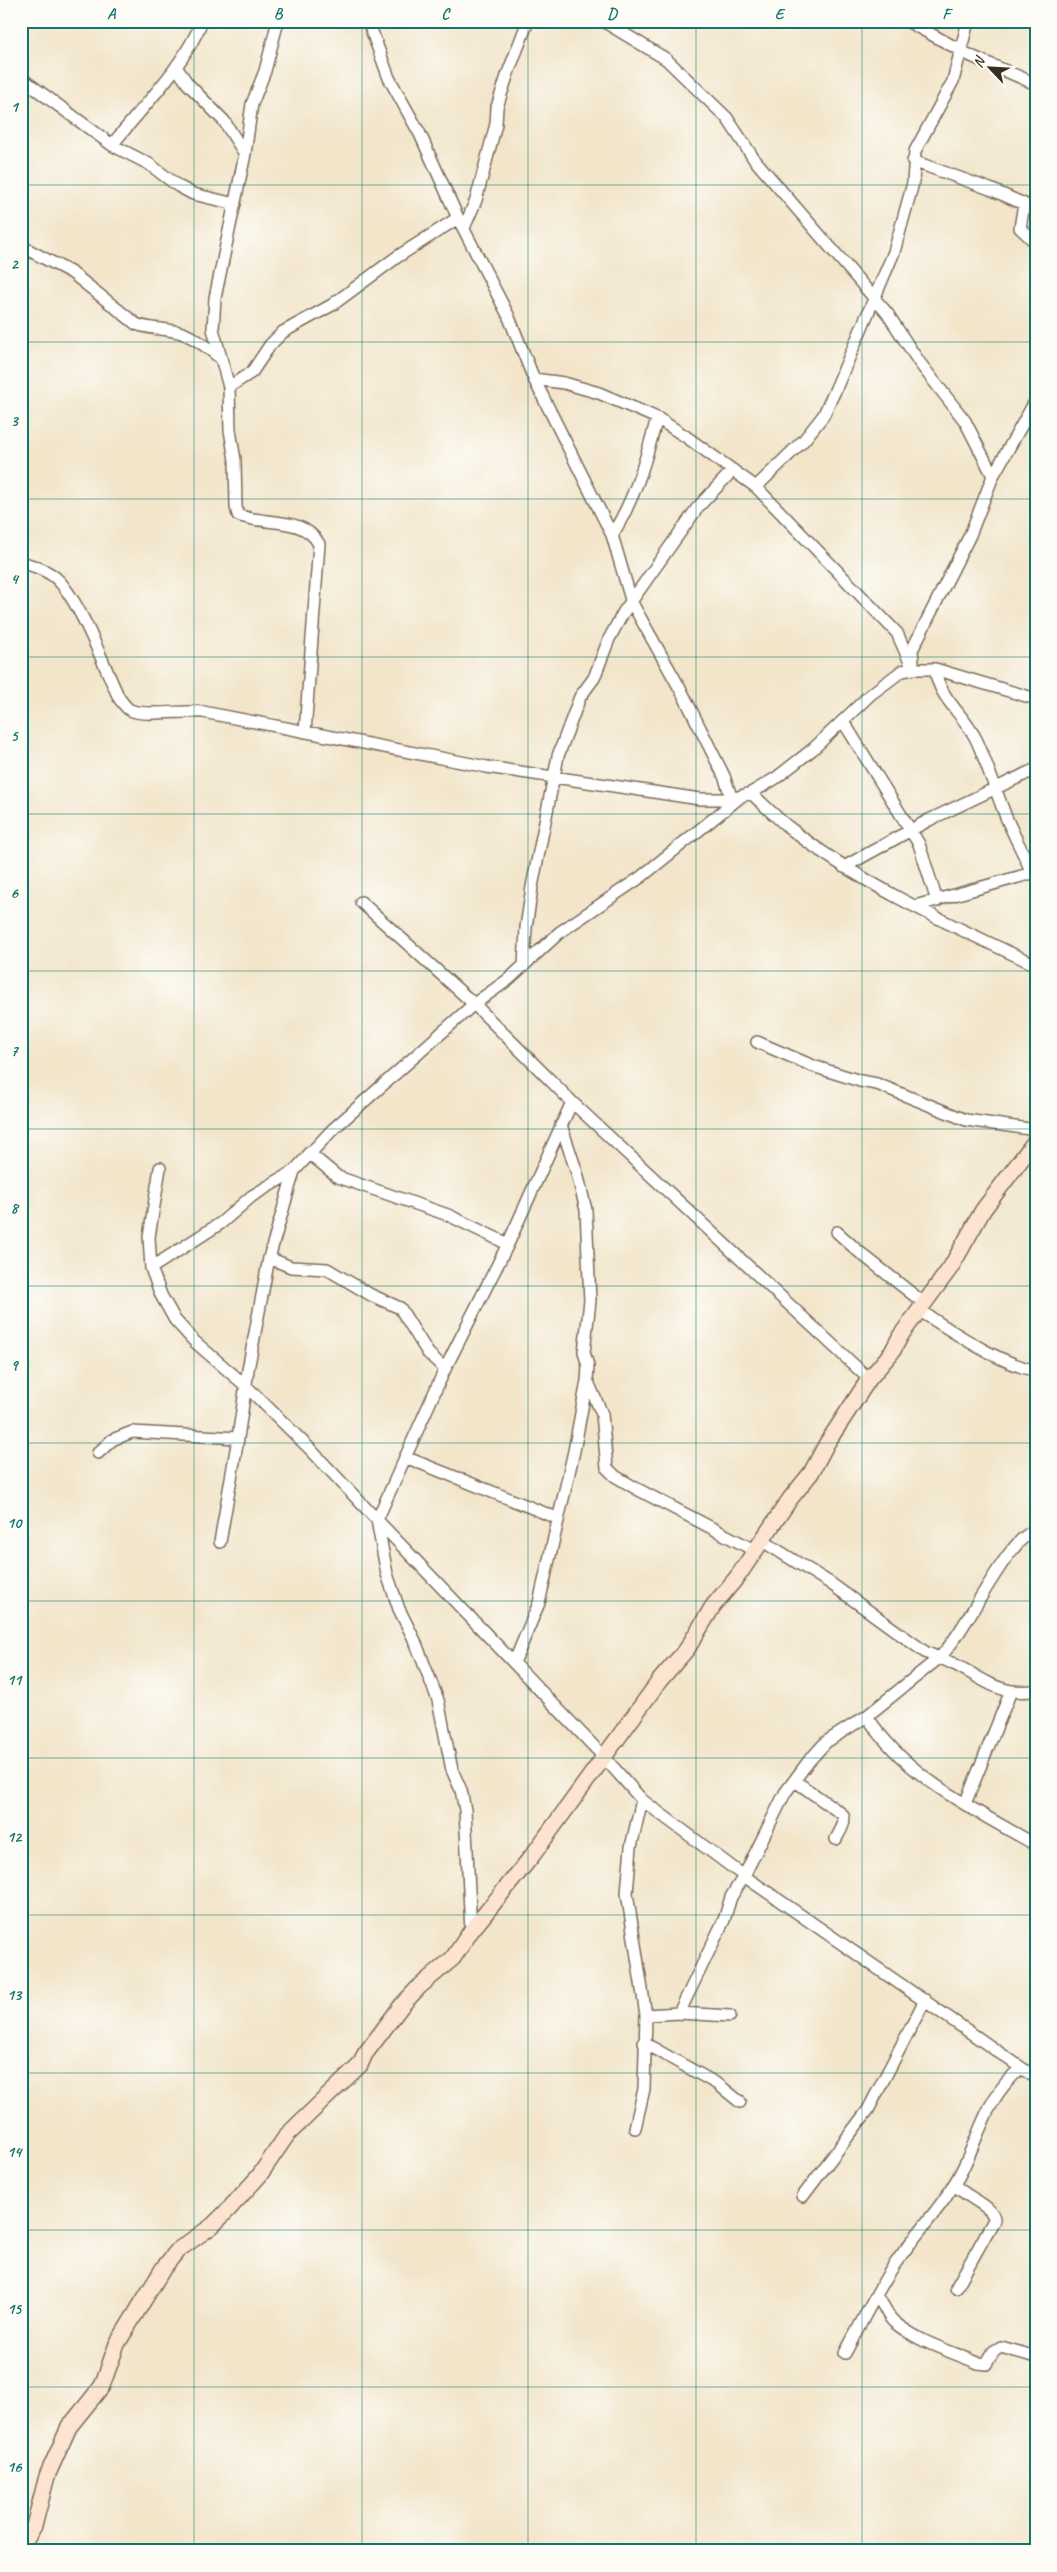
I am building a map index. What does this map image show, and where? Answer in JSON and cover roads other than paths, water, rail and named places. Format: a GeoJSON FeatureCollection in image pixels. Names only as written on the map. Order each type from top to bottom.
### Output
{"type":"FeatureCollection","features":[{"type":"Feature","properties":{"kind":"street"},"geometry":{"type":"LineString","coordinates":[[112,145],[176,67],[194,42],[202,21]]}},
{"type":"Feature","properties":{"kind":"street"},"geometry":{"type":"LineString","coordinates":[[278,21],[264,71],[252,104],[245,154],[215,298],[213,329],[219,357],[229,387],[229,422],[235,460],[236,507],[238,515],[247,519],[296,525],[307,530],[319,544],[305,732]]}},
{"type":"Feature","properties":{"kind":"street"},"geometry":{"type":"LineString","coordinates":[[368,21],[389,78],[420,134],[461,223],[508,315],[534,379],[612,535],[632,603],[683,694],[735,798]]}},
{"type":"Feature","properties":{"kind":"street"},"geometry":{"type":"LineString","coordinates":[[229,387],[252,372],[270,346],[283,332],[332,304],[397,257],[461,223],[476,200],[496,124],[497,107],[528,21]]}},
{"type":"Feature","properties":{"kind":"street"},"geometry":{"type":"LineString","coordinates":[[603,21],[666,58],[727,118],[754,159],[874,298],[919,362],[966,421],[993,476]]}},
{"type":"Feature","properties":{"kind":"street"},"geometry":{"type":"LineString","coordinates":[[907,21],[960,50],[1036,84]]}},
{"type":"Feature","properties":{"kind":"street"},"geometry":{"type":"LineString","coordinates":[[756,487],[804,440],[823,416],[899,235],[913,183],[915,151],[953,81],[968,21]]}},
{"type":"Feature","properties":{"kind":"street"},"geometry":{"type":"LineString","coordinates":[[176,67],[188,84],[224,121],[245,154]]}},
{"type":"Feature","properties":{"kind":"street"},"geometry":{"type":"LineString","coordinates":[[21,78],[112,145],[149,164],[178,186],[193,194],[235,204]]}},
{"type":"Feature","properties":{"kind":"street"},"geometry":{"type":"LineString","coordinates":[[913,161],[997,191],[1024,204],[1020,228],[1036,243]]}},
{"type":"Feature","properties":{"kind":"street"},"geometry":{"type":"LineString","coordinates":[[21,246],[72,273],[136,324],[146,328],[181,332],[196,340],[219,357]]}},
{"type":"Feature","properties":{"kind":"street"},"geometry":{"type":"LineString","coordinates":[[534,379],[564,383],[599,393],[657,418],[756,487],[897,633],[913,668]]}},
{"type":"Feature","properties":{"kind":"street"},"geometry":{"type":"LineString","coordinates":[[913,668],[912,650],[970,535],[993,476],[1036,400]]}},
{"type":"Feature","properties":{"kind":"street"},"geometry":{"type":"LineString","coordinates":[[612,535],[624,517],[638,484],[657,418]]}},
{"type":"Feature","properties":{"kind":"street"},"geometry":{"type":"LineString","coordinates":[[524,966],[526,928],[531,895],[558,756],[580,697],[594,678],[609,639],[632,603],[698,508],[733,470]]}},
{"type":"Feature","properties":{"kind":"street"},"geometry":{"type":"LineString","coordinates":[[21,562],[36,567],[58,579],[74,601],[119,698],[129,709],[141,713],[182,710],[203,712],[488,767],[700,799],[735,798],[751,793],[813,749],[871,694],[902,671],[913,668],[935,669],[1036,699]]}},
{"type":"Feature","properties":{"kind":"street"},"geometry":{"type":"LineString","coordinates":[[915,906],[1034,872],[995,789],[976,740],[964,718],[938,686],[935,669]]}},
{"type":"Feature","properties":{"kind":"street"},"geometry":{"type":"LineString","coordinates":[[843,721],[919,844],[937,901]]}},
{"type":"Feature","properties":{"kind":"street"},"geometry":{"type":"LineString","coordinates":[[844,867],[911,830],[1036,769]]}},
{"type":"Feature","properties":{"kind":"street"},"geometry":{"type":"LineString","coordinates":[[751,793],[787,826],[844,867],[915,906],[1036,965]]}},
{"type":"Feature","properties":{"kind":"street"},"geometry":{"type":"LineString","coordinates":[[152,1268],[220,1223],[252,1196],[294,1171],[309,1153],[474,1004],[524,966],[560,932],[640,876],[735,798]]}},
{"type":"Feature","properties":{"kind":"street"},"geometry":{"type":"LineString","coordinates":[[361,902],[474,1004],[572,1102],[869,1379]]}},
{"type":"Feature","properties":{"kind":"street"},"geometry":{"type":"LineString","coordinates":[[757,1042],[813,1066],[860,1081],[877,1084],[966,1120],[1036,1130]]}},
{"type":"Feature","properties":{"kind":"street"},"geometry":{"type":"LineString","coordinates":[[471,1931],[466,1810],[461,1790],[452,1770],[438,1700],[415,1640],[399,1608],[387,1574],[378,1520],[445,1369],[508,1244],[572,1102]]}},
{"type":"Feature","properties":{"kind":"street"},"geometry":{"type":"LineString","coordinates":[[514,1662],[538,1603],[574,1451],[587,1381],[588,1366],[584,1352],[590,1301],[586,1210],[575,1164],[561,1125]]}},
{"type":"Feature","properties":{"kind":"street"},"geometry":{"type":"LineString","coordinates":[[21,2547],[34,2526],[47,2476],[69,2427],[102,2386],[117,2344],[164,2267],[178,2250],[212,2226],[259,2176],[287,2135],[349,2078],[402,2005],[419,1987],[453,1958],[471,1931],[532,1856],[660,1680],[687,1649],[714,1606],[738,1576],[757,1545],[811,1473],[827,1443],[869,1379],[884,1362],[956,1259],[983,1210],[1036,1140]]}},
{"type":"Feature","properties":{"kind":"street"},"geometry":{"type":"LineString","coordinates":[[309,1153],[338,1176],[448,1215],[508,1244]]}},
{"type":"Feature","properties":{"kind":"street"},"geometry":{"type":"LineString","coordinates":[[160,1168],[149,1237],[152,1268],[162,1295],[175,1320],[195,1342],[246,1386],[378,1520],[604,1757],[642,1800],[744,1876],[1036,2078]]}},
{"type":"Feature","properties":{"kind":"street"},"geometry":{"type":"LineString","coordinates":[[220,1542],[269,1258],[294,1171]]}},
{"type":"Feature","properties":{"kind":"street"},"geometry":{"type":"LineString","coordinates":[[837,1232],[922,1307],[974,1344],[1005,1360],[1036,1371]]}},
{"type":"Feature","properties":{"kind":"street"},"geometry":{"type":"LineString","coordinates":[[269,1258],[291,1267],[327,1269],[371,1295],[400,1308],[428,1352],[445,1369]]}},
{"type":"Feature","properties":{"kind":"street"},"geometry":{"type":"LineString","coordinates":[[587,1381],[590,1392],[602,1414],[607,1468],[615,1476],[637,1489],[757,1545],[830,1583],[925,1652],[955,1663],[993,1685],[1011,1691],[1036,1691]]}},
{"type":"Feature","properties":{"kind":"street"},"geometry":{"type":"LineString","coordinates":[[98,1453],[112,1440],[132,1432],[238,1438]]}},
{"type":"Feature","properties":{"kind":"street"},"geometry":{"type":"LineString","coordinates":[[405,1457],[557,1518]]}},
{"type":"Feature","properties":{"kind":"street"},"geometry":{"type":"LineString","coordinates":[[679,2013],[724,1920],[731,1897],[744,1876],[785,1793],[826,1742],[866,1716],[939,1658],[958,1637],[1014,1544],[1028,1532],[1036,1531]]}},
{"type":"Feature","properties":{"kind":"street"},"geometry":{"type":"LineString","coordinates":[[964,1804],[1011,1691]]}},
{"type":"Feature","properties":{"kind":"street"},"geometry":{"type":"LineString","coordinates":[[866,1716],[878,1734],[913,1769],[964,1804],[1036,1845]]}},
{"type":"Feature","properties":{"kind":"street"},"geometry":{"type":"LineString","coordinates":[[795,1781],[842,1814],[844,1818],[843,1824],[836,1839]]}},
{"type":"Feature","properties":{"kind":"street"},"geometry":{"type":"LineString","coordinates":[[635,2128],[644,2089],[646,2015],[627,1892],[631,1847],[642,1800]]}},
{"type":"Feature","properties":{"kind":"street"},"geometry":{"type":"LineString","coordinates":[[803,2196],[868,2110],[925,2000]]}},
{"type":"Feature","properties":{"kind":"street"},"geometry":{"type":"LineString","coordinates":[[646,2015],[679,2013],[730,2016]]}},
{"type":"Feature","properties":{"kind":"street"},"geometry":{"type":"LineString","coordinates":[[644,2043],[719,2085],[740,2102]]}},
{"type":"Feature","properties":{"kind":"street"},"geometry":{"type":"LineString","coordinates":[[845,2353],[890,2271],[954,2184],[963,2168],[986,2110],[998,2091],[1021,2068]]}},
{"type":"Feature","properties":{"kind":"street"},"geometry":{"type":"LineString","coordinates":[[954,2184],[963,2194],[992,2210],[994,2216],[994,2220],[956,2288]]}},
{"type":"Feature","properties":{"kind":"street"},"geometry":{"type":"LineString","coordinates":[[876,2297],[883,2304],[890,2318],[912,2335],[978,2363],[986,2364],[994,2350],[1001,2347],[1036,2357]]}}]}
